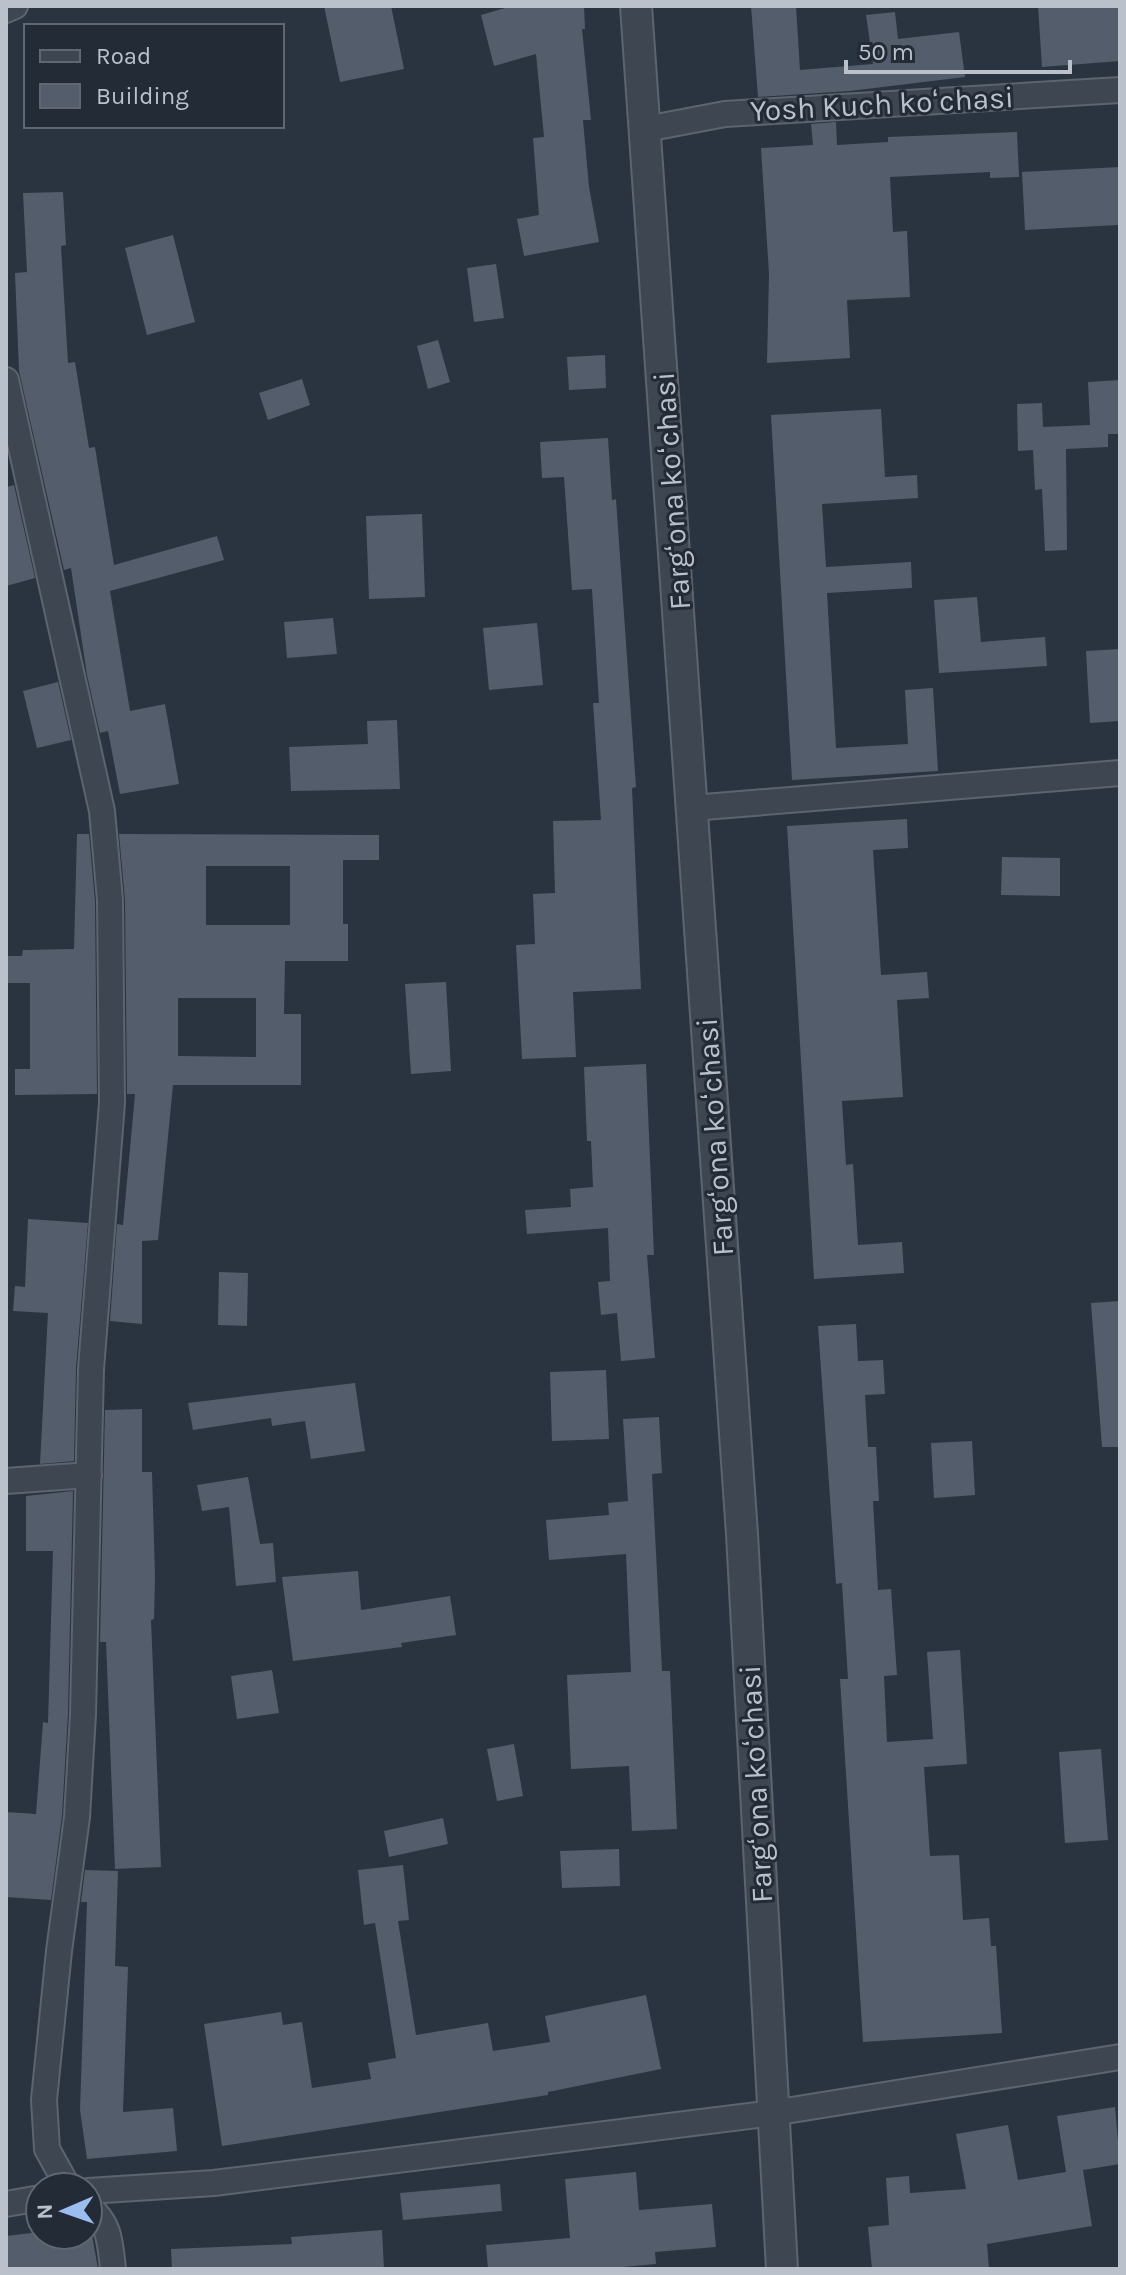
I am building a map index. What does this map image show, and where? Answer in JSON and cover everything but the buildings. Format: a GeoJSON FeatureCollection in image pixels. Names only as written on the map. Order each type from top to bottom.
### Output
{"type":"FeatureCollection","features":[{"type":"Feature","properties":{"kind":"street"},"geometry":{"type":"LineString","coordinates":[[6,10],[15,6]]}},
{"type":"Feature","properties":{"kind":"street","name":"Fargʻona koʻchasi"},"geometry":{"type":"LineString","coordinates":[[636,6],[742,1534],[782,2269]]}},
{"type":"Feature","properties":{"kind":"street","name":"Yosh Kuch koʻchasi"},"geometry":{"type":"LineString","coordinates":[[646,129],[725,114],[1120,90]]}},
{"type":"Feature","properties":{"kind":"street"},"geometry":{"type":"LineString","coordinates":[[7,390],[102,811],[110,900],[112,1103],[91,1369],[77,1817],[44,2100],[47,2149],[59,2171]]}},
{"type":"Feature","properties":{"kind":"street"},"geometry":{"type":"LineString","coordinates":[[692,808],[1120,773]]}},
{"type":"Feature","properties":{"kind":"street"},"geometry":{"type":"LineString","coordinates":[[6,1481],[89,1475]]}},
{"type":"Feature","properties":{"kind":"street"},"geometry":{"type":"LineString","coordinates":[[104,2190],[214,2183],[773,2113],[1120,2057]]}},
{"type":"Feature","properties":{"kind":"street"},"geometry":{"type":"LineString","coordinates":[[104,2222],[109,2232],[113,2269]]}}]}
